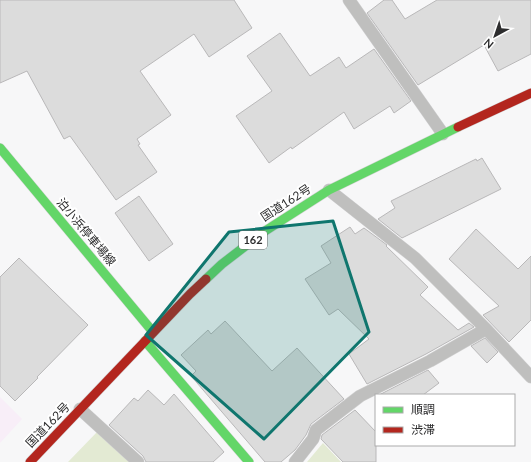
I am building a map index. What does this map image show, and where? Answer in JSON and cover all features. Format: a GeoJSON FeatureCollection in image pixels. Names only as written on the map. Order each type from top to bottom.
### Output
{"type":"FeatureCollection","features":[{"type":"Feature","properties":{"kind":"main road","name":"国道162号"},"geometry":{"type":"LineString","coordinates":[[30,462],[190,294],[222,264],[265,231],[329,190],[531,93]]}},
{"type":"Feature","properties":{"kind":"main road","name":"泊小浜停車場線"},"geometry":{"type":"LineString","coordinates":[[0,148],[153,332]]}},
{"type":"Feature","properties":{"kind":"main road"},"geometry":{"type":"LineString","coordinates":[[145,341],[249,462]]}},
{"type":"Feature","properties":{"kind":"lane"},"geometry":{"type":"LineString","coordinates":[[349,0],[443,134]]}},
{"type":"Feature","properties":{"kind":"lane"},"geometry":{"type":"LineString","coordinates":[[329,190],[415,258],[486,329],[531,377]]}},
{"type":"Feature","properties":{"kind":"lane"},"geometry":{"type":"LineString","coordinates":[[295,462],[313,439],[316,430],[360,396],[430,361],[486,329]]}},
{"type":"Feature","properties":{"kind":"lane"},"geometry":{"type":"LineString","coordinates":[[80,409],[138,462]]}},
{"type":"Feature","properties":{"kind":"highlighted area"},"geometry":{"type":"Polygon","coordinates":[[[333,221],[369,332],[264,439],[146,335],[229,232],[333,221]]]}},
{"type":"Feature","properties":{"kind":"shaded area"},"geometry":{"type":"Polygon","coordinates":[[[0,397],[22,419],[0,443],[0,397]]]}},
{"type":"Feature","properties":{"kind":"green space"},"geometry":{"type":"Polygon","coordinates":[[[97,432],[129,462],[68,462],[97,432]]]}},
{"type":"Feature","properties":{"kind":"green space"},"geometry":{"type":"Polygon","coordinates":[[[323,443],[341,462],[307,462],[323,443]]]}},
{"type":"Feature","properties":{"kind":"building"},"geometry":{"type":"Polygon","coordinates":[[[0,0],[234,0],[252,28],[209,57],[194,34],[140,71],[171,115],[137,139],[140,144],[138,145],[157,172],[116,200],[70,136],[64,139],[27,71],[0,83],[0,0]]]}},
{"type":"Feature","properties":{"kind":"building"},"geometry":{"type":"Polygon","coordinates":[[[384,0],[392,0],[405,19],[437,0],[531,0],[531,54],[498,71],[484,45],[418,85],[367,13],[384,0]]]}},
{"type":"Feature","properties":{"kind":"building"},"geometry":{"type":"Polygon","coordinates":[[[280,33],[310,76],[339,57],[346,68],[374,49],[411,101],[394,113],[390,106],[354,129],[344,112],[292,149],[291,147],[269,163],[236,116],[272,91],[247,56],[280,33]]]}},
{"type":"Feature","properties":{"kind":"building"},"geometry":{"type":"Polygon","coordinates":[[[482,158],[501,189],[402,238],[378,219],[395,208],[391,201],[476,159],[477,161],[482,158]]]}},
{"type":"Feature","properties":{"kind":"building"},"geometry":{"type":"Polygon","coordinates":[[[139,196],[173,244],[149,261],[115,213],[139,196]]]}},
{"type":"Feature","properties":{"kind":"building"},"geometry":{"type":"Polygon","coordinates":[[[350,227],[355,234],[364,228],[387,245],[386,246],[428,287],[420,295],[458,330],[469,323],[474,327],[426,354],[367,384],[349,354],[369,339],[338,309],[329,315],[305,279],[331,263],[321,246],[350,227]]]}},
{"type":"Feature","properties":{"kind":"building"},"geometry":{"type":"Polygon","coordinates":[[[476,229],[518,269],[531,256],[531,320],[509,342],[483,315],[499,306],[449,259],[476,229]]]}},
{"type":"Feature","properties":{"kind":"building"},"geometry":{"type":"Polygon","coordinates":[[[19,258],[88,325],[15,401],[0,386],[0,277],[19,258]]]}},
{"type":"Feature","properties":{"kind":"building"},"geometry":{"type":"Polygon","coordinates":[[[225,321],[272,371],[297,348],[344,399],[311,424],[306,435],[295,450],[281,462],[265,462],[191,376],[196,371],[181,355],[208,330],[211,334],[225,321]]]}},
{"type":"Feature","properties":{"kind":"building"},"geometry":{"type":"Polygon","coordinates":[[[485,338],[498,352],[487,363],[471,346],[485,338]]]}},
{"type":"Feature","properties":{"kind":"building"},"geometry":{"type":"Polygon","coordinates":[[[428,370],[439,383],[424,394],[381,394],[428,370]]]}},
{"type":"Feature","properties":{"kind":"building"},"geometry":{"type":"Polygon","coordinates":[[[148,390],[164,405],[174,394],[224,452],[213,462],[146,462],[143,456],[109,425],[134,398],[138,401],[148,390]]]}},
{"type":"Feature","properties":{"kind":"building"},"geometry":{"type":"Polygon","coordinates":[[[355,410],[375,431],[376,462],[343,462],[321,439],[322,435],[355,410]]]}},
{"type":"Feature","properties":{"kind":"traffic: fast"},"geometry":{"type":"LineString","coordinates":[[206,279],[222,264],[265,231],[329,190],[458,127]]}},
{"type":"Feature","properties":{"kind":"traffic: fast"},"geometry":{"type":"LineString","coordinates":[[0,148],[153,332]]}},
{"type":"Feature","properties":{"kind":"traffic: fast"},"geometry":{"type":"LineString","coordinates":[[145,341],[249,462]]}},
{"type":"Feature","properties":{"kind":"traffic: jam"},"geometry":{"type":"LineString","coordinates":[[458,127],[531,93]]}},
{"type":"Feature","properties":{"kind":"traffic: jam"},"geometry":{"type":"LineString","coordinates":[[30,462],[206,279]]}}]}
